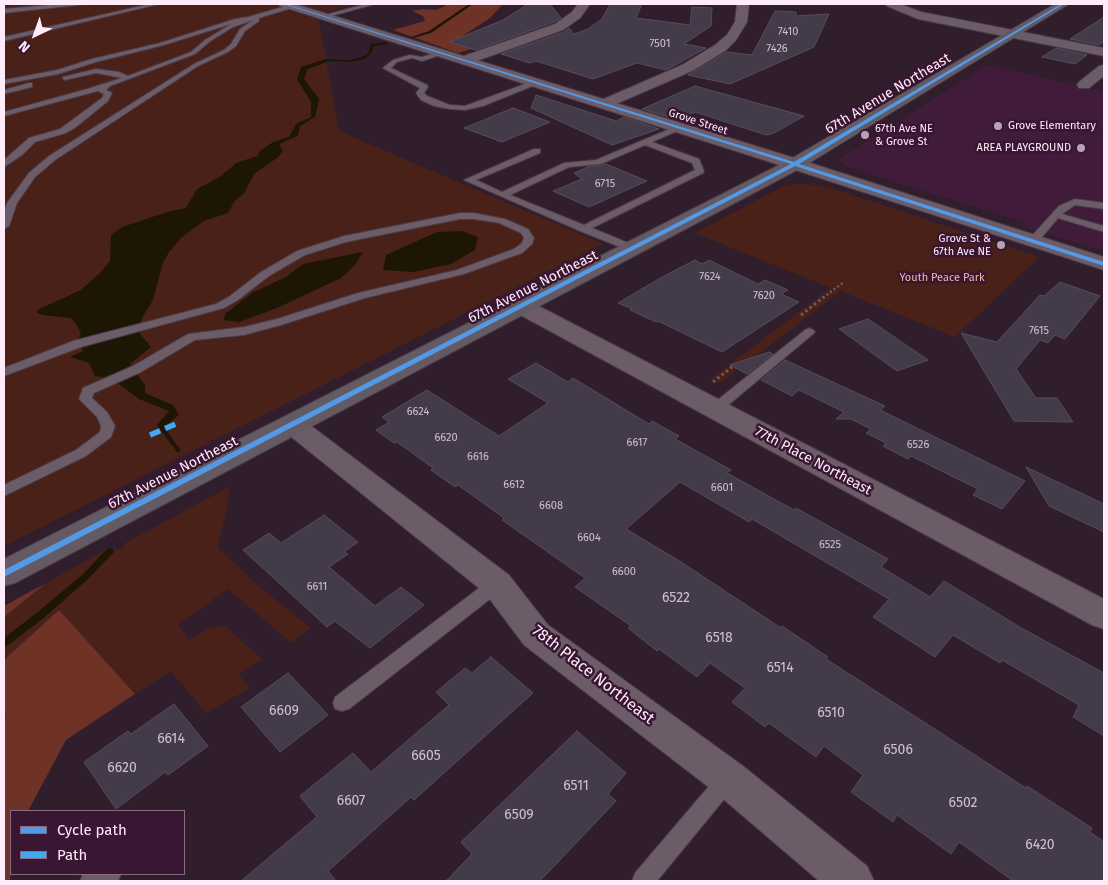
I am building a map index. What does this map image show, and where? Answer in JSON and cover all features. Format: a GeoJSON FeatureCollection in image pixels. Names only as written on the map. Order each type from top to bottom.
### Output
{"type":"FeatureCollection","features":[{"type":"Feature","properties":{"kind":"main road","name":"67th Avenue Northeast"},"geometry":{"type":"LineString","coordinates":[[4,574],[795,164],[1063,4]]}},
{"type":"Feature","properties":{"kind":"street"},"geometry":{"type":"LineString","coordinates":[[466,60],[558,27],[576,15],[584,4]]}},
{"type":"Feature","properties":{"kind":"street"},"geometry":{"type":"LineString","coordinates":[[604,104],[687,68],[720,48],[732,37],[741,22],[743,4]]}},
{"type":"Feature","properties":{"kind":"street"},"geometry":{"type":"LineString","coordinates":[[891,4],[918,15],[1104,52]]}},
{"type":"Feature","properties":{"kind":"street","name":"Grove Street"},"geometry":{"type":"LineString","coordinates":[[288,5],[679,127],[1104,264]]}},
{"type":"Feature","properties":{"kind":"street"},"geometry":{"type":"LineString","coordinates":[[1084,85],[1104,69]]}},
{"type":"Feature","properties":{"kind":"street","name":"77th Place Northeast"},"geometry":{"type":"LineString","coordinates":[[521,306],[1104,615]]}},
{"type":"Feature","properties":{"kind":"street","name":"78th Place Northeast"},"geometry":{"type":"LineString","coordinates":[[293,425],[497,584],[536,635],[729,779],[852,881]]}},
{"type":"Feature","properties":{"kind":"lane"},"geometry":{"type":"LineString","coordinates":[[4,11],[32,7],[85,4]]}},
{"type":"Feature","properties":{"kind":"lane"},"geometry":{"type":"LineString","coordinates":[[4,39],[156,4]]}},
{"type":"Feature","properties":{"kind":"lane"},"geometry":{"type":"LineString","coordinates":[[324,16],[372,4]]}},
{"type":"Feature","properties":{"kind":"lane"},"geometry":{"type":"LineString","coordinates":[[4,164],[32,140],[63,131],[73,125],[105,99],[108,93],[100,90],[103,87],[194,53],[207,41],[231,26],[288,5]]}},
{"type":"Feature","properties":{"kind":"lane"},"geometry":{"type":"LineString","coordinates":[[4,82],[58,72],[94,60],[162,44],[223,23],[256,18],[256,23],[242,30],[234,46],[196,65],[52,158],[32,175],[12,203],[4,226]]}},
{"type":"Feature","properties":{"kind":"lane"},"geometry":{"type":"LineString","coordinates":[[442,53],[422,59],[412,56],[395,62],[386,68],[424,87],[420,93],[424,98],[450,107],[465,108],[480,104],[536,83]]}},
{"type":"Feature","properties":{"kind":"lane"},"geometry":{"type":"LineString","coordinates":[[4,92],[96,71],[119,74],[128,78]]}},
{"type":"Feature","properties":{"kind":"lane"},"geometry":{"type":"LineString","coordinates":[[4,114],[90,91],[128,78]]}},
{"type":"Feature","properties":{"kind":"lane"},"geometry":{"type":"LineString","coordinates":[[502,195],[567,165],[598,162],[679,127]]}},
{"type":"Feature","properties":{"kind":"lane"},"geometry":{"type":"LineString","coordinates":[[584,229],[700,170],[696,161],[646,142]]}},
{"type":"Feature","properties":{"kind":"lane"},"geometry":{"type":"LineString","coordinates":[[537,151],[468,180],[634,249]]}},
{"type":"Feature","properties":{"kind":"lane"},"geometry":{"type":"LineString","coordinates":[[1033,241],[1062,208],[1075,202],[1104,206]]}},
{"type":"Feature","properties":{"kind":"lane"},"geometry":{"type":"LineString","coordinates":[[1056,214],[1104,229]]}},
{"type":"Feature","properties":{"kind":"lane"},"geometry":{"type":"LineString","coordinates":[[4,372],[76,344],[220,306],[234,298],[265,274],[301,253],[344,240],[460,216],[502,221],[525,231],[529,238],[527,244],[518,251],[460,272],[362,295],[281,322],[244,331],[192,337],[137,369],[88,391],[85,399],[102,415],[108,426],[106,434],[81,453],[4,491]]}},
{"type":"Feature","properties":{"kind":"lane"},"geometry":{"type":"LineString","coordinates":[[715,409],[809,332]]}},
{"type":"Feature","properties":{"kind":"lane"},"geometry":{"type":"LineString","coordinates":[[342,703],[497,584]]}},
{"type":"Feature","properties":{"kind":"lane"},"geometry":{"type":"LineString","coordinates":[[643,881],[729,779]]}},
{"type":"Feature","properties":{"kind":"lane"},"geometry":{"type":"LineString","coordinates":[[91,881],[107,875]]}},
{"type":"Feature","properties":{"kind":"shaded area"},"geometry":{"type":"Polygon","coordinates":[[[449,4],[503,4],[490,18],[455,41],[471,49],[458,53],[393,30],[425,21],[423,16],[412,11],[422,9],[436,10],[449,4]]]}},
{"type":"Feature","properties":{"kind":"shaded area"},"geometry":{"type":"Polygon","coordinates":[[[326,59],[327,62],[308,69],[304,79],[319,99],[315,117],[300,126],[298,136],[279,144],[283,151],[277,158],[255,173],[244,193],[234,202],[228,213],[204,221],[182,237],[169,252],[163,263],[153,300],[141,320],[140,334],[151,347],[130,364],[145,385],[145,393],[173,405],[179,415],[164,427],[181,451],[177,452],[157,425],[169,411],[139,399],[119,384],[105,377],[95,376],[89,363],[70,357],[83,351],[78,339],[81,333],[76,324],[71,318],[43,315],[37,313],[37,310],[81,290],[102,271],[110,261],[111,235],[122,227],[167,212],[186,208],[197,189],[221,176],[236,163],[257,156],[260,151],[273,142],[289,137],[296,124],[311,117],[311,102],[297,79],[301,67],[326,59]]]}},
{"type":"Feature","properties":{"kind":"shaded area","name":"Grove Elementary"},"geometry":{"type":"Polygon","coordinates":[[[987,65],[1104,92],[1104,251],[1021,226],[1024,222],[847,167],[838,160],[987,65]]]}},
{"type":"Feature","properties":{"kind":"shaded area"},"geometry":{"type":"Polygon","coordinates":[[[461,231],[478,237],[475,250],[451,264],[413,272],[383,270],[386,255],[437,232],[461,231]]]}},
{"type":"Feature","properties":{"kind":"shaded area"},"geometry":{"type":"Polygon","coordinates":[[[363,252],[355,265],[341,278],[277,308],[239,322],[224,320],[225,314],[252,293],[286,277],[303,264],[363,252]]]}},
{"type":"Feature","properties":{"kind":"shaded area"},"geometry":{"type":"Polygon","coordinates":[[[46,583],[4,617],[4,606],[46,583]]]}},
{"type":"Feature","properties":{"kind":"shaded area"},"geometry":{"type":"Polygon","coordinates":[[[59,610],[135,694],[66,740],[29,810],[10,810],[10,881],[4,881],[4,718],[6,716],[4,712],[4,660],[59,610]]]}},
{"type":"Feature","properties":{"kind":"green space"},"geometry":{"type":"Polygon","coordinates":[[[4,4],[270,4],[319,20],[339,131],[603,244],[4,546],[4,4]]]}},
{"type":"Feature","properties":{"kind":"green space"},"geometry":{"type":"Polygon","coordinates":[[[297,4],[358,4],[325,12],[297,4]]]}},
{"type":"Feature","properties":{"kind":"green space","name":"Youth Peace Park"},"geometry":{"type":"Polygon","coordinates":[[[794,184],[831,188],[1039,257],[955,337],[841,291],[720,383],[710,379],[831,288],[695,233],[784,186],[794,184]]]}},
{"type":"Feature","properties":{"kind":"green space"},"geometry":{"type":"Polygon","coordinates":[[[229,487],[228,506],[217,547],[262,589],[311,628],[291,643],[228,589],[178,624],[189,640],[212,627],[225,626],[262,659],[238,674],[250,688],[206,713],[171,671],[135,694],[59,610],[4,660],[4,617],[46,583],[109,548],[123,550],[125,543],[229,487]]]}},
{"type":"Feature","properties":{"kind":"building"},"geometry":{"type":"Polygon","coordinates":[[[528,4],[550,4],[561,18],[476,50],[449,42],[503,20],[528,4]]]}},
{"type":"Feature","properties":{"kind":"building"},"geometry":{"type":"Polygon","coordinates":[[[610,4],[642,4],[636,18],[690,25],[692,7],[712,8],[711,26],[684,44],[706,48],[666,70],[637,63],[593,79],[536,61],[530,63],[501,54],[564,32],[569,28],[574,34],[588,29],[602,19],[610,4]]]}},
{"type":"Feature","properties":{"kind":"building"},"geometry":{"type":"Polygon","coordinates":[[[775,11],[796,12],[796,16],[829,14],[814,47],[730,84],[688,75],[727,52],[752,55],[775,11]]]}},
{"type":"Feature","properties":{"kind":"building"},"geometry":{"type":"Polygon","coordinates":[[[1104,17],[1104,42],[1099,45],[1070,39],[1104,17]]]}},
{"type":"Feature","properties":{"kind":"building"},"geometry":{"type":"Polygon","coordinates":[[[1056,48],[1087,55],[1075,64],[1042,57],[1056,48]]]}},
{"type":"Feature","properties":{"kind":"building"},"geometry":{"type":"Polygon","coordinates":[[[695,86],[804,116],[774,133],[766,135],[695,112],[678,120],[642,109],[695,86]]]}},
{"type":"Feature","properties":{"kind":"building"},"geometry":{"type":"Polygon","coordinates":[[[536,95],[616,121],[624,117],[659,129],[612,145],[531,108],[536,95]]]}},
{"type":"Feature","properties":{"kind":"building"},"geometry":{"type":"Polygon","coordinates":[[[513,108],[550,122],[502,142],[464,128],[513,108]]]}},
{"type":"Feature","properties":{"kind":"building"},"geometry":{"type":"Polygon","coordinates":[[[606,164],[647,181],[589,207],[553,191],[582,179],[574,173],[588,167],[606,164]]]}},
{"type":"Feature","properties":{"kind":"building"},"geometry":{"type":"Polygon","coordinates":[[[695,260],[702,264],[709,260],[758,284],[765,280],[788,290],[781,294],[799,302],[722,352],[618,303],[695,260]]]}},
{"type":"Feature","properties":{"kind":"building"},"geometry":{"type":"Polygon","coordinates":[[[1060,282],[1100,296],[1065,339],[1055,335],[1048,343],[1040,340],[1016,369],[1036,398],[1057,398],[1073,422],[1014,421],[961,333],[997,342],[1040,295],[1044,296],[1060,282]]]}},
{"type":"Feature","properties":{"kind":"building"},"geometry":{"type":"Polygon","coordinates":[[[868,319],[928,360],[897,371],[839,329],[868,319]]]}},
{"type":"Feature","properties":{"kind":"building"},"geometry":{"type":"Polygon","coordinates":[[[769,352],[773,354],[747,374],[730,365],[769,352]]]}},
{"type":"Feature","properties":{"kind":"building"},"geometry":{"type":"Polygon","coordinates":[[[785,360],[885,406],[880,410],[1025,481],[1002,509],[973,495],[978,489],[911,456],[908,459],[883,446],[886,443],[866,433],[871,429],[851,419],[836,419],[844,412],[799,390],[792,396],[761,380],[785,360]]]}},
{"type":"Feature","properties":{"kind":"building"},"geometry":{"type":"Polygon","coordinates":[[[536,363],[568,382],[573,378],[649,424],[652,421],[679,436],[675,439],[731,470],[727,473],[794,510],[796,508],[888,559],[881,567],[930,597],[944,581],[1023,629],[1104,673],[1104,736],[1073,717],[1079,705],[1002,660],[1000,663],[953,635],[935,657],[873,617],[889,599],[752,519],[749,522],[680,482],[626,529],[681,562],[781,628],[782,626],[828,657],[826,659],[1026,788],[1027,786],[1092,828],[1090,832],[1104,842],[1104,881],[1013,881],[959,842],[951,854],[897,815],[893,822],[851,792],[863,775],[824,746],[816,757],[769,723],[765,727],[732,702],[745,688],[710,663],[697,677],[659,649],[657,651],[628,628],[631,626],[575,587],[585,578],[502,520],[504,518],[458,485],[455,487],[431,470],[433,468],[397,442],[394,443],[376,430],[389,422],[382,417],[427,390],[499,436],[548,403],[508,379],[536,363]]]}},
{"type":"Feature","properties":{"kind":"building"},"geometry":{"type":"Polygon","coordinates":[[[1026,467],[1104,504],[1104,532],[1049,506],[1026,467]]]}},
{"type":"Feature","properties":{"kind":"building"},"geometry":{"type":"Polygon","coordinates":[[[324,515],[358,542],[344,552],[348,554],[329,567],[375,606],[401,587],[424,605],[370,648],[335,621],[327,627],[243,550],[269,533],[281,543],[324,515]]]}},
{"type":"Feature","properties":{"kind":"building"},"geometry":{"type":"Polygon","coordinates":[[[491,657],[533,693],[414,800],[411,797],[328,871],[336,881],[241,881],[317,817],[300,796],[353,753],[371,772],[449,705],[436,692],[465,668],[472,673],[491,657]]]}},
{"type":"Feature","properties":{"kind":"building"},"geometry":{"type":"Polygon","coordinates":[[[288,673],[328,715],[280,752],[241,707],[288,673]]]}},
{"type":"Feature","properties":{"kind":"building"},"geometry":{"type":"Polygon","coordinates":[[[174,704],[208,746],[168,775],[165,772],[116,809],[84,762],[128,731],[131,734],[174,704]]]}},
{"type":"Feature","properties":{"kind":"building"},"geometry":{"type":"Polygon","coordinates":[[[577,731],[626,773],[608,794],[616,801],[540,881],[446,881],[472,854],[461,842],[577,731]]]}},
{"type":"Feature","properties":{"kind":"waterway"},"geometry":{"type":"LineString","coordinates":[[413,37],[430,32],[471,4]]}},
{"type":"Feature","properties":{"kind":"waterway"},"geometry":{"type":"LineString","coordinates":[[317,63],[326,60],[349,61],[363,58],[370,53],[372,45],[387,43]]}},
{"type":"Feature","properties":{"kind":"waterway"},"geometry":{"type":"LineString","coordinates":[[4,643],[42,614],[85,577],[110,551]]}},
{"type":"Feature","properties":{"kind":"marked path"},"geometry":{"type":"LineString","coordinates":[[150,435],[178,423]]}},
{"type":"Feature","properties":{"kind":"cycle path"},"geometry":{"type":"LineString","coordinates":[[284,4],[795,164],[1104,264]]}},
{"type":"Feature","properties":{"kind":"cycle path"},"geometry":{"type":"LineString","coordinates":[[4,574],[795,164],[1063,4]]}},
{"type":"Feature","properties":{"kind":"place","name":"Grove Elementary"},"geometry":{"type":"Point","coordinates":[998,126]}},
{"type":"Feature","properties":{"kind":"place","name":"67th Ave NE & Grove St"},"geometry":{"type":"Point","coordinates":[865,135]}},
{"type":"Feature","properties":{"kind":"place","name":"AREA PLAYGROUND"},"geometry":{"type":"Point","coordinates":[1081,148]}},
{"type":"Feature","properties":{"kind":"place","name":"Grove St & 67th Ave NE"},"geometry":{"type":"Point","coordinates":[1001,245]}}]}
